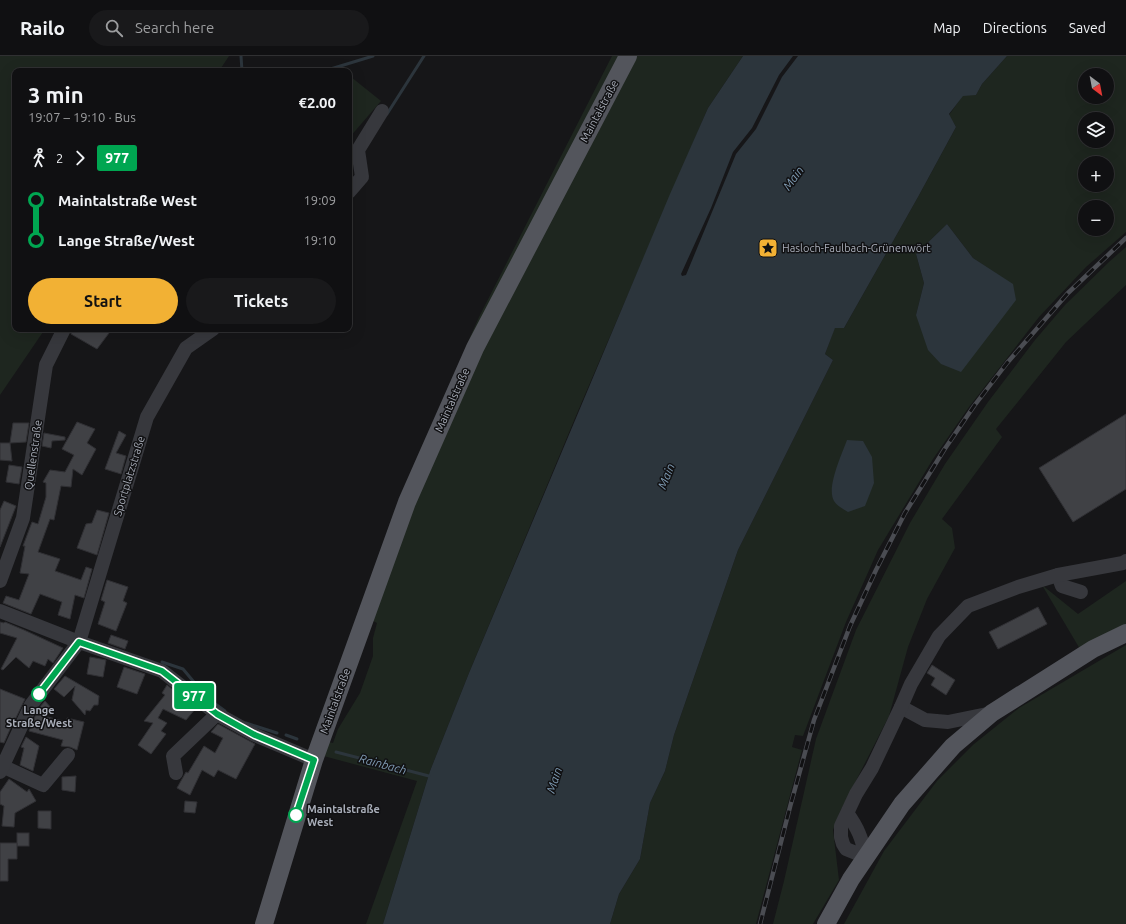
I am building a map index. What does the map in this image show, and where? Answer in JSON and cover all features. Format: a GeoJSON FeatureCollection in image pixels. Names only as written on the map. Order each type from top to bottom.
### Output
{"type":"FeatureCollection","features":[{"type":"Feature","properties":{"kind":"main road","name":"Maintalstraße"},"geometry":{"type":"LineString","coordinates":[[264,924],[314,760],[407,502],[475,348],[628,56]]}},
{"type":"Feature","properties":{"kind":"main road"},"geometry":{"type":"LineString","coordinates":[[826,924],[851,878],[902,804],[953,746],[992,713],[1093,650],[1126,633]]}},
{"type":"Feature","properties":{"kind":"street"},"geometry":{"type":"LineString","coordinates":[[352,189],[362,177],[358,150],[382,111]]}},
{"type":"Feature","properties":{"kind":"street","name":"Quellenstraße"},"geometry":{"type":"LineString","coordinates":[[0,581],[23,518],[46,365],[62,332]]}},
{"type":"Feature","properties":{"kind":"street","name":"Sportplatzstraße"},"geometry":{"type":"LineString","coordinates":[[79,642],[147,417],[186,348],[209,332]]}},
{"type":"Feature","properties":{"kind":"street"},"geometry":{"type":"LineString","coordinates":[[866,857],[846,849],[841,837],[841,826],[856,794],[872,768],[911,684],[938,636],[968,606],[1018,587],[1058,575],[1126,561]]}},
{"type":"Feature","properties":{"kind":"street"},"geometry":{"type":"LineString","coordinates":[[1058,575],[1062,586],[1081,592]]}},
{"type":"Feature","properties":{"kind":"street"},"geometry":{"type":"LineString","coordinates":[[0,611],[79,642],[162,671],[217,714],[255,735],[314,760]]}},
{"type":"Feature","properties":{"kind":"street"},"geometry":{"type":"LineString","coordinates":[[68,755],[43,785],[1,769],[31,705],[79,642]]}},
{"type":"Feature","properties":{"kind":"street"},"geometry":{"type":"LineString","coordinates":[[901,707],[925,720],[948,722],[992,713]]}},
{"type":"Feature","properties":{"kind":"street"},"geometry":{"type":"LineString","coordinates":[[176,773],[173,756],[217,714]]}},
{"type":"Feature","properties":{"kind":"street"},"geometry":{"type":"LineString","coordinates":[[847,813],[856,825],[862,838],[866,857]]}},
{"type":"Feature","properties":{"kind":"shaded area"},"geometry":{"type":"Polygon","coordinates":[[[0,56],[229,56],[221,68],[12,68],[12,332],[43,332],[0,395],[0,56]]]}},
{"type":"Feature","properties":{"kind":"shaded area"},"geometry":{"type":"Polygon","coordinates":[[[612,56],[743,56],[708,108],[578,411],[469,673],[430,771],[383,924],[366,924],[417,781],[316,754],[321,740],[333,743],[338,729],[360,693],[373,656],[373,638],[377,623],[366,617],[475,348],[467,344],[479,317],[612,56]]]}},
{"type":"Feature","properties":{"kind":"shaded area"},"geometry":{"type":"Polygon","coordinates":[[[1007,56],[1126,56],[1126,232],[1086,267],[1039,317],[969,407],[933,459],[878,550],[846,622],[803,736],[795,735],[792,747],[802,750],[756,924],[610,924],[619,894],[640,859],[650,803],[665,771],[674,735],[738,550],[833,360],[825,354],[835,327],[844,328],[956,127],[949,115],[963,95],[976,95],[982,84],[1007,56]],[[947,224],[916,254],[924,283],[916,315],[1013,285],[973,258],[947,224]]]}},
{"type":"Feature","properties":{"kind":"shaded area"},"geometry":{"type":"Polygon","coordinates":[[[352,78],[381,101],[352,135],[352,78]]]}},
{"type":"Feature","properties":{"kind":"shaded area"},"geometry":{"type":"Polygon","coordinates":[[[1126,247],[1126,285],[1066,342],[996,429],[1002,437],[942,519],[952,528],[955,548],[927,599],[908,647],[889,716],[840,812],[833,830],[839,880],[813,924],[773,924],[816,739],[856,630],[910,523],[945,464],[988,402],[1035,340],[1065,305],[1126,247]]]}},
{"type":"Feature","properties":{"kind":"shaded area"},"geometry":{"type":"Polygon","coordinates":[[[1126,581],[1126,626],[1080,649],[1042,585],[1078,614],[1126,581]]]}},
{"type":"Feature","properties":{"kind":"shaded area"},"geometry":{"type":"Polygon","coordinates":[[[1126,645],[1126,924],[844,924],[884,851],[937,781],[974,744],[1019,708],[1126,645]]]}},
{"type":"Feature","properties":{"kind":"water","name":"Main"},"geometry":{"type":"Polygon","coordinates":[[[743,56],[793,56],[779,75],[752,128],[733,152],[711,208],[681,274],[682,276],[686,275],[736,154],[756,129],[782,77],[798,56],[1007,56],[982,84],[976,95],[963,96],[949,114],[956,127],[844,328],[835,328],[825,354],[833,360],[738,550],[674,735],[665,771],[650,803],[640,859],[619,894],[610,924],[383,924],[430,771],[469,673],[670,194],[708,108],[743,56]]]}},
{"type":"Feature","properties":{"kind":"water"},"geometry":{"type":"Polygon","coordinates":[[[947,224],[973,258],[1013,284],[1016,300],[961,372],[941,364],[928,350],[916,315],[924,283],[916,254],[947,224]]]}},
{"type":"Feature","properties":{"kind":"water"},"geometry":{"type":"Polygon","coordinates":[[[847,440],[863,441],[872,457],[874,483],[865,506],[848,512],[838,506],[832,495],[833,480],[847,440]]]}},
{"type":"Feature","properties":{"kind":"building"},"geometry":{"type":"Polygon","coordinates":[[[71,332],[110,332],[97,349],[71,334],[71,332]]]}},
{"type":"Feature","properties":{"kind":"building"},"geometry":{"type":"Polygon","coordinates":[[[1126,414],[1126,489],[1073,522],[1039,468],[1126,414]]]}},
{"type":"Feature","properties":{"kind":"building"},"geometry":{"type":"Polygon","coordinates":[[[77,422],[95,429],[87,443],[96,449],[82,475],[73,469],[71,487],[61,486],[54,520],[50,519],[38,552],[60,559],[55,571],[81,580],[86,567],[92,569],[84,598],[75,595],[70,619],[58,615],[62,602],[40,594],[31,614],[3,603],[6,596],[19,600],[29,574],[20,573],[25,546],[23,546],[32,522],[38,524],[46,497],[46,483],[43,482],[50,470],[65,472],[74,455],[62,449],[77,422]]]}},
{"type":"Feature","properties":{"kind":"building"},"geometry":{"type":"Polygon","coordinates":[[[13,423],[29,423],[26,442],[10,443],[13,423]]]}},
{"type":"Feature","properties":{"kind":"building"},"geometry":{"type":"Polygon","coordinates":[[[119,431],[126,435],[116,453],[126,456],[121,474],[105,469],[119,431]]]}},
{"type":"Feature","properties":{"kind":"building"},"geometry":{"type":"Polygon","coordinates":[[[44,433],[65,437],[65,440],[52,441],[51,448],[42,446],[44,433]]]}},
{"type":"Feature","properties":{"kind":"building"},"geometry":{"type":"Polygon","coordinates":[[[0,443],[10,443],[12,461],[0,460],[0,443]]]}},
{"type":"Feature","properties":{"kind":"building"},"geometry":{"type":"Polygon","coordinates":[[[9,465],[22,467],[19,484],[6,482],[9,465]]]}},
{"type":"Feature","properties":{"kind":"building"},"geometry":{"type":"Polygon","coordinates":[[[4,501],[16,506],[0,547],[0,510],[4,501]]]}},
{"type":"Feature","properties":{"kind":"building"},"geometry":{"type":"Polygon","coordinates":[[[97,510],[109,513],[97,555],[77,548],[86,524],[92,523],[97,510]]]}},
{"type":"Feature","properties":{"kind":"building"},"geometry":{"type":"Polygon","coordinates":[[[107,580],[128,587],[123,601],[127,603],[116,631],[98,624],[105,602],[101,600],[107,580]]]}},
{"type":"Feature","properties":{"kind":"building"},"geometry":{"type":"Polygon","coordinates":[[[1038,607],[1047,624],[998,649],[989,632],[1038,607]]]}},
{"type":"Feature","properties":{"kind":"building"},"geometry":{"type":"Polygon","coordinates":[[[0,622],[5,622],[63,648],[53,663],[48,659],[45,666],[33,661],[29,668],[16,657],[3,670],[1,669],[17,638],[0,633],[0,622]]]}},
{"type":"Feature","properties":{"kind":"building"},"geometry":{"type":"Polygon","coordinates":[[[111,635],[128,641],[125,649],[108,643],[111,635]]]}},
{"type":"Feature","properties":{"kind":"building"},"geometry":{"type":"Polygon","coordinates":[[[90,657],[106,660],[103,677],[87,674],[90,657]]]}},
{"type":"Feature","properties":{"kind":"building"},"geometry":{"type":"Polygon","coordinates":[[[932,665],[955,680],[946,695],[931,685],[935,678],[927,673],[932,665]]]}},
{"type":"Feature","properties":{"kind":"building"},"geometry":{"type":"Polygon","coordinates":[[[124,667],[145,674],[137,694],[117,687],[124,667]]]}},
{"type":"Feature","properties":{"kind":"building"},"geometry":{"type":"Polygon","coordinates":[[[65,676],[99,696],[98,705],[94,705],[90,711],[86,710],[85,715],[72,700],[75,686],[64,697],[54,689],[65,676]]]}},
{"type":"Feature","properties":{"kind":"building"},"geometry":{"type":"Polygon","coordinates":[[[167,685],[196,708],[186,720],[163,709],[158,718],[167,723],[161,731],[166,734],[151,754],[138,745],[153,723],[144,721],[165,695],[162,693],[167,685]]]}},
{"type":"Feature","properties":{"kind":"building"},"geometry":{"type":"Polygon","coordinates":[[[0,689],[25,699],[12,726],[9,725],[11,727],[4,743],[0,742],[0,689]]]}},
{"type":"Feature","properties":{"kind":"building"},"geometry":{"type":"Polygon","coordinates":[[[45,701],[52,709],[44,716],[67,722],[67,718],[84,722],[77,750],[70,747],[61,746],[63,740],[29,731],[38,709],[45,701]]]}},
{"type":"Feature","properties":{"kind":"building"},"geometry":{"type":"Polygon","coordinates":[[[218,724],[255,744],[236,779],[218,770],[214,777],[202,770],[190,795],[177,788],[204,746],[215,753],[223,738],[211,732],[218,724]]]}},
{"type":"Feature","properties":{"kind":"building"},"geometry":{"type":"Polygon","coordinates":[[[26,737],[39,746],[33,771],[20,765],[24,748],[21,747],[26,737]]]}},
{"type":"Feature","properties":{"kind":"building"},"geometry":{"type":"Polygon","coordinates":[[[76,776],[75,792],[62,790],[62,777],[76,776]]]}},
{"type":"Feature","properties":{"kind":"building"},"geometry":{"type":"Polygon","coordinates":[[[9,779],[27,792],[29,789],[36,801],[15,813],[14,827],[2,826],[4,806],[0,804],[0,792],[9,779]]]}},
{"type":"Feature","properties":{"kind":"building"},"geometry":{"type":"Polygon","coordinates":[[[185,801],[197,802],[195,813],[184,812],[185,801]]]}},
{"type":"Feature","properties":{"kind":"building"},"geometry":{"type":"Polygon","coordinates":[[[38,811],[51,811],[51,829],[38,828],[38,811]]]}},
{"type":"Feature","properties":{"kind":"building"},"geometry":{"type":"Polygon","coordinates":[[[17,833],[29,833],[29,846],[17,846],[17,833]]]}},
{"type":"Feature","properties":{"kind":"building"},"geometry":{"type":"Polygon","coordinates":[[[0,843],[17,843],[17,859],[8,859],[8,881],[0,881],[0,843]]]}},
{"type":"Feature","properties":{"kind":"waterway"},"geometry":{"type":"LineString","coordinates":[[241,56],[242,68]]}},
{"type":"Feature","properties":{"kind":"waterway"},"geometry":{"type":"LineString","coordinates":[[334,68],[373,56]]}},
{"type":"Feature","properties":{"kind":"waterway"},"geometry":{"type":"LineString","coordinates":[[387,114],[424,56]]}},
{"type":"Feature","properties":{"kind":"waterway","name":"Rainbach"},"geometry":{"type":"LineString","coordinates":[[162,662],[183,669],[209,700]]}},
{"type":"Feature","properties":{"kind":"waterway","name":"Rainbach"},"geometry":{"type":"LineString","coordinates":[[214,703],[225,711]]}},
{"type":"Feature","properties":{"kind":"waterway","name":"Rainbach"},"geometry":{"type":"LineString","coordinates":[[246,723],[277,733]]}},
{"type":"Feature","properties":{"kind":"waterway","name":"Rainbach"},"geometry":{"type":"LineString","coordinates":[[286,735],[297,739]]}},
{"type":"Feature","properties":{"kind":"waterway","name":"Rainbach"},"geometry":{"type":"LineString","coordinates":[[336,752],[429,776]]}},
{"type":"Feature","properties":{"kind":"railway"},"geometry":{"type":"LineString","coordinates":[[760,924],[814,720],[850,626],[905,513],[944,450],[974,406],[1007,363],[1068,293],[1126,238]]}},
{"type":"Feature","properties":{"kind":"bus line","name":"977"},"geometry":{"type":"LineString","coordinates":[[39,694],[79,642],[162,671],[217,714],[255,735],[314,760],[296,815]]}},
{"type":"Feature","properties":{"kind":"place","name":"Hasloch-Faulbach-Grünenwört"},"geometry":{"type":"Point","coordinates":[768,248]}},
{"type":"Feature","properties":{"kind":"place","name":"Lange Straße/West"},"geometry":{"type":"Point","coordinates":[39,694]}},
{"type":"Feature","properties":{"kind":"place","name":"Maintalstraße West"},"geometry":{"type":"Point","coordinates":[296,815]}}]}
